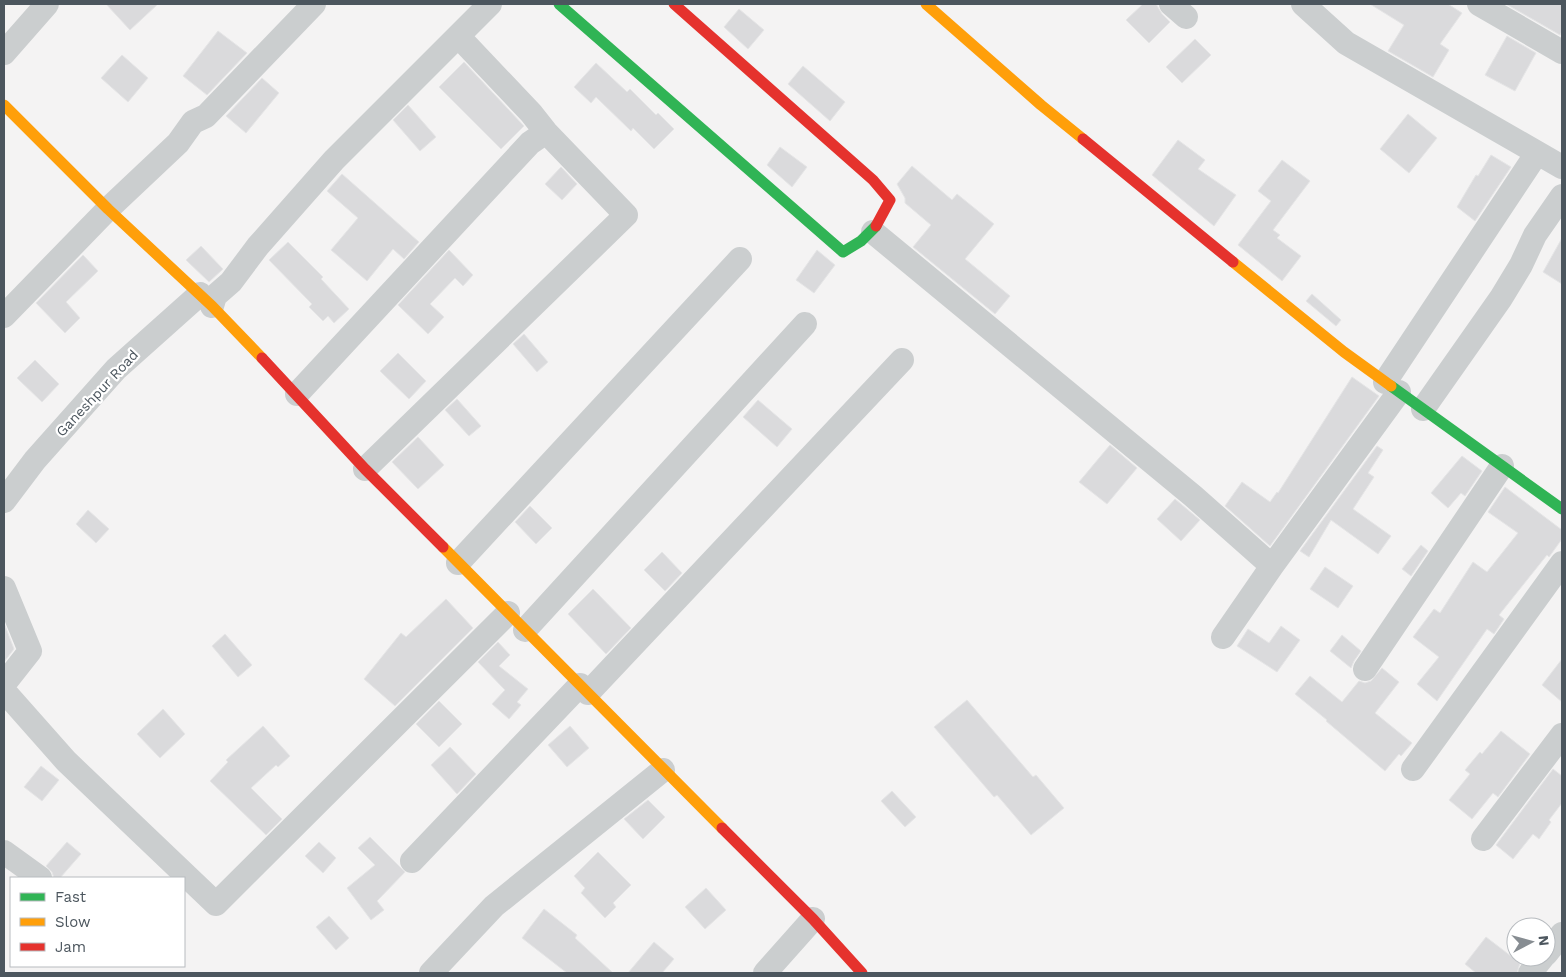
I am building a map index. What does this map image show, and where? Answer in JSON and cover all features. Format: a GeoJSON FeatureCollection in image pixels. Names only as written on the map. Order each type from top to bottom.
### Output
{"type":"FeatureCollection","features":[{"type":"Feature","properties":{"kind":"street"},"geometry":{"type":"LineString","coordinates":[[4,54],[47,4]]}},
{"type":"Feature","properties":{"kind":"street"},"geometry":{"type":"LineString","coordinates":[[4,316],[108,209],[178,142],[193,122],[206,116],[314,4]]}},
{"type":"Feature","properties":{"kind":"street","name":"Ganeshpur Road"},"geometry":{"type":"LineString","coordinates":[[4,501],[35,460],[116,369],[206,300],[215,296],[231,282],[258,246],[334,160],[490,4]]}},
{"type":"Feature","properties":{"kind":"street"},"geometry":{"type":"LineString","coordinates":[[559,4],[842,252],[860,243],[873,232],[890,200],[873,180],[674,4]]}},
{"type":"Feature","properties":{"kind":"street"},"geometry":{"type":"LineString","coordinates":[[926,4],[1041,105],[1344,352],[1562,508]]}},
{"type":"Feature","properties":{"kind":"street"},"geometry":{"type":"LineString","coordinates":[[1303,4],[1346,43],[1562,167]]}},
{"type":"Feature","properties":{"kind":"street"},"geometry":{"type":"LineString","coordinates":[[1479,4],[1562,52]]}},
{"type":"Feature","properties":{"kind":"street"},"geometry":{"type":"LineString","coordinates":[[365,469],[626,215],[546,132],[531,113],[458,36]]}},
{"type":"Feature","properties":{"kind":"street"},"geometry":{"type":"LineString","coordinates":[[4,105],[108,209],[206,300],[297,394],[365,469],[813,919],[862,973]]}},
{"type":"Feature","properties":{"kind":"street"},"geometry":{"type":"LineString","coordinates":[[297,394],[530,143],[546,132]]}},
{"type":"Feature","properties":{"kind":"street"},"geometry":{"type":"LineString","coordinates":[[1223,638],[1392,387],[1537,153]]}},
{"type":"Feature","properties":{"kind":"street"},"geometry":{"type":"LineString","coordinates":[[1423,409],[1501,298],[1521,265],[1535,235],[1562,196]]}},
{"type":"Feature","properties":{"kind":"street"},"geometry":{"type":"LineString","coordinates":[[873,232],[1193,496],[1272,566]]}},
{"type":"Feature","properties":{"kind":"street"},"geometry":{"type":"LineString","coordinates":[[458,563],[740,259]]}},
{"type":"Feature","properties":{"kind":"street"},"geometry":{"type":"LineString","coordinates":[[525,630],[804,324]]}},
{"type":"Feature","properties":{"kind":"street"},"geometry":{"type":"LineString","coordinates":[[412,861],[584,689],[902,360]]}},
{"type":"Feature","properties":{"kind":"street"},"geometry":{"type":"LineString","coordinates":[[1365,669],[1502,466]]}},
{"type":"Feature","properties":{"kind":"street"},"geometry":{"type":"LineString","coordinates":[[1413,769],[1562,563]]}},
{"type":"Feature","properties":{"kind":"street"},"geometry":{"type":"LineString","coordinates":[[4,588],[30,651],[4,684]]}},
{"type":"Feature","properties":{"kind":"street"},"geometry":{"type":"LineString","coordinates":[[4,691],[66,760],[216,904],[508,613]]}},
{"type":"Feature","properties":{"kind":"street"},"geometry":{"type":"LineString","coordinates":[[1483,839],[1562,735]]}},
{"type":"Feature","properties":{"kind":"street"},"geometry":{"type":"LineString","coordinates":[[431,973],[494,906],[663,770]]}},
{"type":"Feature","properties":{"kind":"street"},"geometry":{"type":"LineString","coordinates":[[4,852],[39,877]]}},
{"type":"Feature","properties":{"kind":"street"},"geometry":{"type":"LineString","coordinates":[[765,973],[813,919]]}},
{"type":"Feature","properties":{"kind":"building"},"geometry":{"type":"Polygon","coordinates":[[[106,4],[158,4],[130,30],[106,4]]]}},
{"type":"Feature","properties":{"kind":"building"},"geometry":{"type":"Polygon","coordinates":[[[1143,4],[1156,4],[1170,22],[1149,43],[1126,20],[1143,4]]]}},
{"type":"Feature","properties":{"kind":"building"},"geometry":{"type":"Polygon","coordinates":[[[1370,4],[1448,4],[1462,13],[1440,44],[1449,50],[1433,77],[1388,51],[1404,25],[1370,4]]]}},
{"type":"Feature","properties":{"kind":"building"},"geometry":{"type":"Polygon","coordinates":[[[1506,4],[1562,4],[1562,31],[1560,35],[1506,4]]]}},
{"type":"Feature","properties":{"kind":"building"},"geometry":{"type":"Polygon","coordinates":[[[739,9],[764,30],[748,49],[724,27],[739,9]]]}},
{"type":"Feature","properties":{"kind":"building"},"geometry":{"type":"Polygon","coordinates":[[[218,31],[247,53],[207,95],[183,76],[218,31]]]}},
{"type":"Feature","properties":{"kind":"building"},"geometry":{"type":"Polygon","coordinates":[[[1507,36],[1536,53],[1515,91],[1485,75],[1507,36]]]}},
{"type":"Feature","properties":{"kind":"building"},"geometry":{"type":"Polygon","coordinates":[[[1195,39],[1211,55],[1182,83],[1166,67],[1195,39]]]}},
{"type":"Feature","properties":{"kind":"building"},"geometry":{"type":"Polygon","coordinates":[[[122,55],[148,78],[128,102],[101,78],[122,55]]]}},
{"type":"Feature","properties":{"kind":"building"},"geometry":{"type":"Polygon","coordinates":[[[464,62],[524,126],[501,149],[439,87],[464,62]]]}},
{"type":"Feature","properties":{"kind":"building"},"geometry":{"type":"Polygon","coordinates":[[[596,63],[627,92],[630,89],[656,115],[658,113],[674,129],[654,149],[633,128],[631,131],[596,97],[591,103],[574,87],[596,63]]]}},
{"type":"Feature","properties":{"kind":"building"},"geometry":{"type":"Polygon","coordinates":[[[803,66],[845,102],[830,121],[788,84],[803,66]]]}},
{"type":"Feature","properties":{"kind":"building"},"geometry":{"type":"Polygon","coordinates":[[[262,78],[279,93],[246,133],[226,116],[262,78]]]}},
{"type":"Feature","properties":{"kind":"building"},"geometry":{"type":"Polygon","coordinates":[[[408,105],[436,137],[420,151],[393,120],[408,105]]]}},
{"type":"Feature","properties":{"kind":"building"},"geometry":{"type":"Polygon","coordinates":[[[1408,114],[1437,138],[1409,173],[1380,149],[1408,114]]]}},
{"type":"Feature","properties":{"kind":"building"},"geometry":{"type":"Polygon","coordinates":[[[1178,140],[1205,160],[1198,169],[1236,195],[1214,226],[1152,175],[1178,140]]]}},
{"type":"Feature","properties":{"kind":"building"},"geometry":{"type":"Polygon","coordinates":[[[780,147],[807,167],[792,187],[767,165],[780,147]]]}},
{"type":"Feature","properties":{"kind":"building"},"geometry":{"type":"Polygon","coordinates":[[[1491,155],[1511,167],[1475,221],[1457,207],[1476,175],[1478,176],[1491,155]]]}},
{"type":"Feature","properties":{"kind":"building"},"geometry":{"type":"Polygon","coordinates":[[[1282,160],[1310,181],[1273,230],[1280,235],[1277,238],[1301,256],[1282,281],[1238,245],[1271,201],[1258,191],[1282,160]]]}},
{"type":"Feature","properties":{"kind":"building"},"geometry":{"type":"Polygon","coordinates":[[[912,166],[952,200],[957,194],[994,224],[965,259],[1010,296],[995,314],[913,247],[931,225],[905,203],[905,198],[897,184],[912,166]]]}},
{"type":"Feature","properties":{"kind":"building"},"geometry":{"type":"Polygon","coordinates":[[[561,167],[577,184],[562,200],[545,184],[561,167]]]}},
{"type":"Feature","properties":{"kind":"building"},"geometry":{"type":"Polygon","coordinates":[[[342,174],[419,242],[404,259],[393,249],[367,281],[331,250],[358,218],[327,191],[342,174]]]}},
{"type":"Feature","properties":{"kind":"building"},"geometry":{"type":"Polygon","coordinates":[[[1562,238],[1562,284],[1543,272],[1562,238]]]}},
{"type":"Feature","properties":{"kind":"building"},"geometry":{"type":"Polygon","coordinates":[[[288,242],[323,277],[321,279],[349,309],[334,323],[328,316],[323,321],[309,307],[312,304],[269,260],[288,242]]]}},
{"type":"Feature","properties":{"kind":"building"},"geometry":{"type":"Polygon","coordinates":[[[201,246],[223,269],[209,282],[186,260],[201,246]]]}},
{"type":"Feature","properties":{"kind":"building"},"geometry":{"type":"Polygon","coordinates":[[[449,250],[473,275],[463,286],[455,278],[430,304],[444,317],[428,334],[398,305],[449,250]]]}},
{"type":"Feature","properties":{"kind":"building"},"geometry":{"type":"Polygon","coordinates":[[[817,250],[835,265],[814,293],[796,280],[817,250]]]}},
{"type":"Feature","properties":{"kind":"building"},"geometry":{"type":"Polygon","coordinates":[[[83,255],[98,271],[66,302],[80,318],[65,333],[36,303],[83,255]]]}},
{"type":"Feature","properties":{"kind":"building"},"geometry":{"type":"Polygon","coordinates":[[[1312,294],[1341,320],[1336,326],[1306,301],[1312,294]]]}},
{"type":"Feature","properties":{"kind":"building"},"geometry":{"type":"Polygon","coordinates":[[[524,334],[548,362],[537,372],[513,344],[524,334]]]}},
{"type":"Feature","properties":{"kind":"building"},"geometry":{"type":"Polygon","coordinates":[[[398,353],[426,381],[409,399],[380,371],[398,353]]]}},
{"type":"Feature","properties":{"kind":"building"},"geometry":{"type":"Polygon","coordinates":[[[35,360],[59,384],[42,402],[17,378],[35,360]]]}},
{"type":"Feature","properties":{"kind":"building"},"geometry":{"type":"Polygon","coordinates":[[[1352,377],[1379,396],[1270,546],[1225,506],[1242,482],[1270,502],[1278,493],[1352,377]]]}},
{"type":"Feature","properties":{"kind":"building"},"geometry":{"type":"Polygon","coordinates":[[[457,399],[481,426],[469,436],[445,410],[457,399]]]}},
{"type":"Feature","properties":{"kind":"building"},"geometry":{"type":"Polygon","coordinates":[[[758,400],[792,429],[777,447],[743,417],[758,400]]]}},
{"type":"Feature","properties":{"kind":"building"},"geometry":{"type":"Polygon","coordinates":[[[418,437],[444,465],[418,489],[392,462],[418,437]]]}},
{"type":"Feature","properties":{"kind":"building"},"geometry":{"type":"Polygon","coordinates":[[[1110,445],[1137,468],[1107,504],[1079,482],[1110,445]]]}},
{"type":"Feature","properties":{"kind":"building"},"geometry":{"type":"Polygon","coordinates":[[[1377,446],[1383,450],[1368,473],[1374,477],[1353,509],[1391,536],[1378,554],[1331,520],[1309,557],[1300,551],[1377,446]]]}},
{"type":"Feature","properties":{"kind":"building"},"geometry":{"type":"Polygon","coordinates":[[[1462,456],[1482,471],[1465,496],[1461,493],[1448,508],[1431,493],[1462,456]]]}},
{"type":"Feature","properties":{"kind":"building"},"geometry":{"type":"Polygon","coordinates":[[[1505,487],[1562,530],[1562,539],[1499,615],[1504,619],[1494,634],[1487,629],[1437,701],[1417,684],[1439,657],[1413,637],[1434,609],[1440,613],[1473,562],[1487,572],[1518,533],[1488,512],[1505,487]]]}},
{"type":"Feature","properties":{"kind":"building"},"geometry":{"type":"Polygon","coordinates":[[[1175,499],[1200,520],[1181,541],[1157,519],[1175,499]]]}},
{"type":"Feature","properties":{"kind":"building"},"geometry":{"type":"Polygon","coordinates":[[[530,506],[552,528],[536,544],[515,522],[530,506]]]}},
{"type":"Feature","properties":{"kind":"building"},"geometry":{"type":"Polygon","coordinates":[[[88,510],[109,529],[96,543],[76,524],[88,510]]]}},
{"type":"Feature","properties":{"kind":"building"},"geometry":{"type":"Polygon","coordinates":[[[1421,545],[1428,551],[1411,576],[1402,569],[1421,545]]]}},
{"type":"Feature","properties":{"kind":"building"},"geometry":{"type":"Polygon","coordinates":[[[662,552],[682,573],[665,591],[644,570],[662,552]]]}},
{"type":"Feature","properties":{"kind":"building"},"geometry":{"type":"Polygon","coordinates":[[[1325,567],[1353,586],[1338,608],[1310,589],[1325,567]]]}},
{"type":"Feature","properties":{"kind":"building"},"geometry":{"type":"Polygon","coordinates":[[[593,589],[631,628],[606,654],[568,614],[593,589]]]}},
{"type":"Feature","properties":{"kind":"building"},"geometry":{"type":"Polygon","coordinates":[[[446,599],[473,628],[395,706],[364,679],[401,633],[406,637],[446,599]]]}},
{"type":"Feature","properties":{"kind":"building"},"geometry":{"type":"Polygon","coordinates":[[[4,623],[14,649],[4,662],[4,623]]]}},
{"type":"Feature","properties":{"kind":"building"},"geometry":{"type":"Polygon","coordinates":[[[1281,626],[1300,640],[1277,672],[1237,646],[1248,629],[1269,643],[1281,626]]]}},
{"type":"Feature","properties":{"kind":"building"},"geometry":{"type":"Polygon","coordinates":[[[225,634],[252,665],[238,677],[212,646],[225,634]]]}},
{"type":"Feature","properties":{"kind":"building"},"geometry":{"type":"Polygon","coordinates":[[[1342,635],[1361,651],[1351,668],[1330,651],[1342,635]]]}},
{"type":"Feature","properties":{"kind":"building"},"geometry":{"type":"Polygon","coordinates":[[[498,642],[510,655],[499,666],[528,689],[517,702],[521,705],[509,719],[492,704],[505,690],[478,662],[498,642]]]}},
{"type":"Feature","properties":{"kind":"building"},"geometry":{"type":"Polygon","coordinates":[[[1562,659],[1562,702],[1542,685],[1562,659]]]}},
{"type":"Feature","properties":{"kind":"building"},"geometry":{"type":"Polygon","coordinates":[[[1382,668],[1399,682],[1375,713],[1412,743],[1401,756],[1399,754],[1385,771],[1295,694],[1310,676],[1342,702],[1359,681],[1365,683],[1371,681],[1382,668]]]}},
{"type":"Feature","properties":{"kind":"building"},"geometry":{"type":"Polygon","coordinates":[[[967,700],[1033,777],[1036,775],[1064,808],[1031,835],[997,795],[994,797],[934,727],[967,700]]]}},
{"type":"Feature","properties":{"kind":"building"},"geometry":{"type":"Polygon","coordinates":[[[439,701],[462,724],[439,747],[416,724],[439,701]]]}},
{"type":"Feature","properties":{"kind":"building"},"geometry":{"type":"Polygon","coordinates":[[[163,709],[185,734],[160,758],[137,734],[163,709]]]}},
{"type":"Feature","properties":{"kind":"building"},"geometry":{"type":"Polygon","coordinates":[[[263,726],[290,756],[278,767],[276,765],[251,788],[282,819],[266,835],[210,781],[228,762],[226,760],[263,726]]]}},
{"type":"Feature","properties":{"kind":"building"},"geometry":{"type":"Polygon","coordinates":[[[570,726],[589,748],[567,767],[548,745],[570,726]]]}},
{"type":"Feature","properties":{"kind":"building"},"geometry":{"type":"Polygon","coordinates":[[[1501,731],[1530,754],[1498,797],[1493,793],[1472,819],[1449,800],[1470,774],[1465,770],[1480,752],[1482,754],[1501,731]]]}},
{"type":"Feature","properties":{"kind":"building"},"geometry":{"type":"Polygon","coordinates":[[[450,747],[476,774],[457,794],[431,765],[450,747]]]}},
{"type":"Feature","properties":{"kind":"building"},"geometry":{"type":"Polygon","coordinates":[[[41,766],[59,780],[42,801],[24,787],[41,766]]]}},
{"type":"Feature","properties":{"kind":"building"},"geometry":{"type":"Polygon","coordinates":[[[1553,769],[1562,776],[1562,803],[1549,820],[1551,822],[1539,839],[1533,834],[1513,859],[1496,845],[1553,769]]]}},
{"type":"Feature","properties":{"kind":"building"},"geometry":{"type":"Polygon","coordinates":[[[892,791],[916,817],[905,827],[881,801],[892,791]]]}},
{"type":"Feature","properties":{"kind":"building"},"geometry":{"type":"Polygon","coordinates":[[[648,800],[665,817],[643,839],[624,819],[648,800]]]}},
{"type":"Feature","properties":{"kind":"building"},"geometry":{"type":"Polygon","coordinates":[[[370,837],[405,872],[377,901],[384,910],[371,920],[347,888],[375,865],[358,848],[370,837]]]}},
{"type":"Feature","properties":{"kind":"building"},"geometry":{"type":"Polygon","coordinates":[[[67,842],[81,854],[61,877],[54,877],[46,866],[67,842]]]}},
{"type":"Feature","properties":{"kind":"building"},"geometry":{"type":"Polygon","coordinates":[[[319,842],[336,858],[323,873],[305,856],[319,842]]]}},
{"type":"Feature","properties":{"kind":"building"},"geometry":{"type":"Polygon","coordinates":[[[598,852],[631,885],[613,903],[616,907],[605,918],[581,893],[585,888],[574,876],[598,852]]]}},
{"type":"Feature","properties":{"kind":"building"},"geometry":{"type":"Polygon","coordinates":[[[706,888],[726,910],[705,929],[685,907],[706,888]]]}},
{"type":"Feature","properties":{"kind":"building"},"geometry":{"type":"Polygon","coordinates":[[[544,909],[577,935],[575,938],[613,973],[567,973],[522,938],[544,909]]]}},
{"type":"Feature","properties":{"kind":"building"},"geometry":{"type":"Polygon","coordinates":[[[329,916],[349,938],[336,950],[316,927],[329,916]]]}},
{"type":"Feature","properties":{"kind":"building"},"geometry":{"type":"Polygon","coordinates":[[[1486,937],[1506,952],[1506,967],[1519,967],[1517,973],[1476,973],[1465,964],[1486,937]]]}},
{"type":"Feature","properties":{"kind":"building"},"geometry":{"type":"Polygon","coordinates":[[[654,942],[674,959],[662,973],[628,973],[654,942]]]}},
{"type":"Feature","properties":{"kind":"traffic: fast"},"geometry":{"type":"LineString","coordinates":[[559,4],[843,252],[861,241],[876,226]]}},
{"type":"Feature","properties":{"kind":"traffic: fast"},"geometry":{"type":"LineString","coordinates":[[1391,386],[1562,509]]}},
{"type":"Feature","properties":{"kind":"traffic: slow"},"geometry":{"type":"LineString","coordinates":[[926,4],[1041,105],[1083,139]]}},
{"type":"Feature","properties":{"kind":"traffic: slow"},"geometry":{"type":"LineString","coordinates":[[4,105],[108,209],[212,306],[262,358]]}},
{"type":"Feature","properties":{"kind":"traffic: slow"},"geometry":{"type":"LineString","coordinates":[[1233,262],[1344,352],[1391,386]]}},
{"type":"Feature","properties":{"kind":"traffic: slow"},"geometry":{"type":"LineString","coordinates":[[443,547],[722,828]]}},
{"type":"Feature","properties":{"kind":"traffic: jam"},"geometry":{"type":"LineString","coordinates":[[674,4],[873,180],[890,200],[876,226]]}},
{"type":"Feature","properties":{"kind":"traffic: jam"},"geometry":{"type":"LineString","coordinates":[[1083,139],[1233,262]]}},
{"type":"Feature","properties":{"kind":"traffic: jam"},"geometry":{"type":"LineString","coordinates":[[262,358],[365,469],[443,547]]}},
{"type":"Feature","properties":{"kind":"traffic: jam"},"geometry":{"type":"LineString","coordinates":[[722,828],[813,919],[862,973]]}}]}
